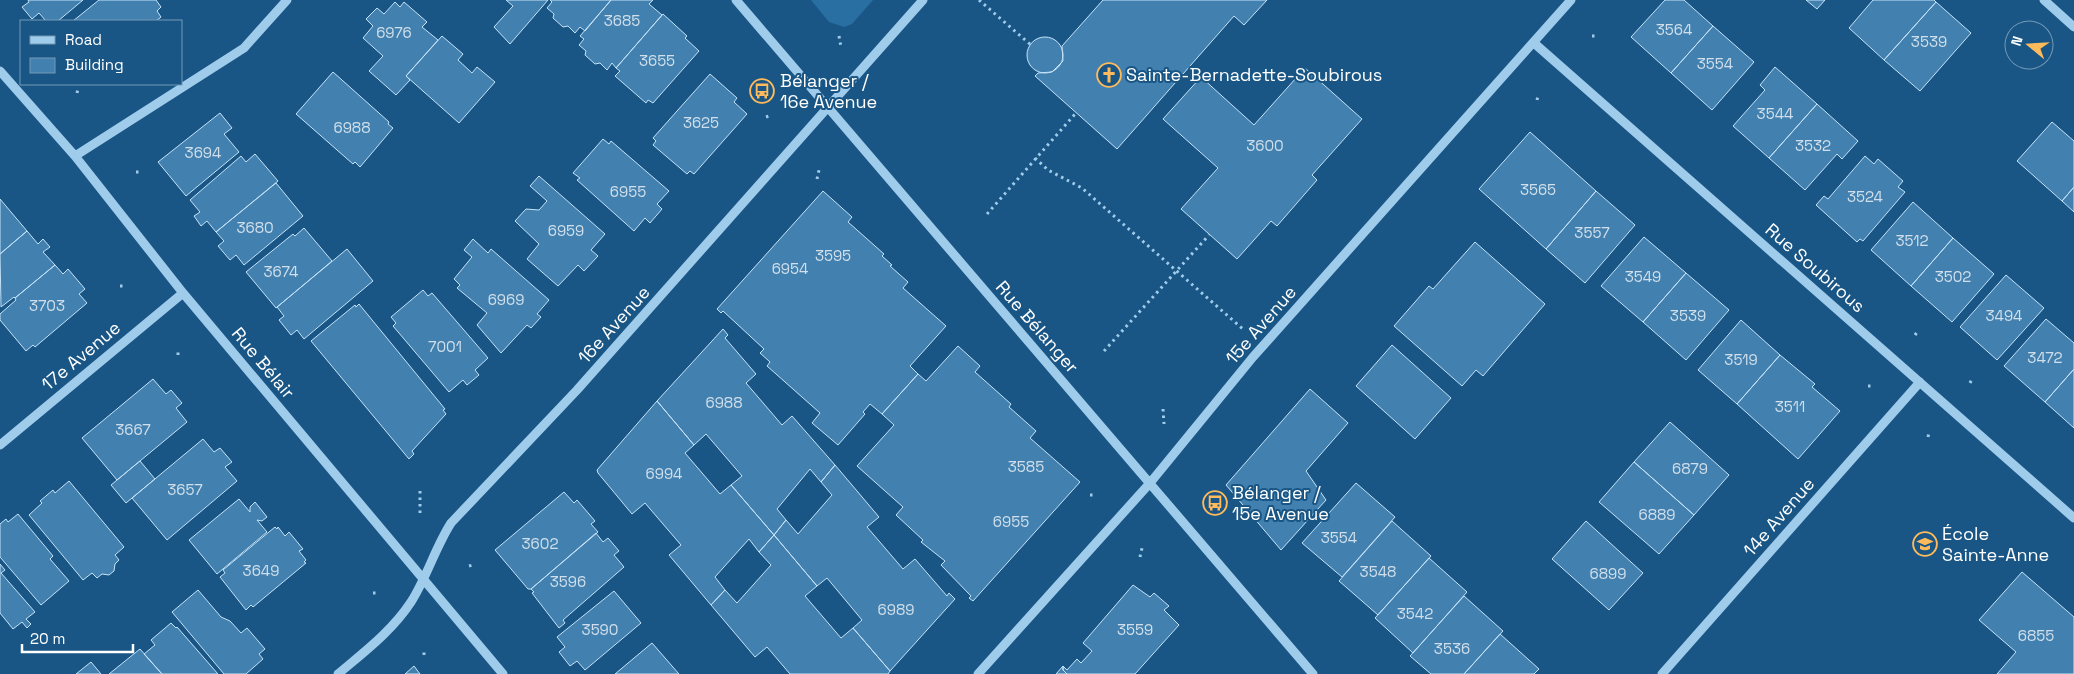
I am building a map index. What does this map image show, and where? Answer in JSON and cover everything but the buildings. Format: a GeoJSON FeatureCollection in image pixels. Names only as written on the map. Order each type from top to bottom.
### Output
{"type":"FeatureCollection","features":[{"type":"Feature","properties":{"kind":"street"},"geometry":{"type":"LineString","coordinates":[[75,156],[244,48],[287,0]]}},
{"type":"Feature","properties":{"kind":"street","name":"Rue Bélanger"},"geometry":{"type":"LineString","coordinates":[[736,0],[1313,674]]}},
{"type":"Feature","properties":{"kind":"street","name":"16e Avenue"},"geometry":{"type":"LineString","coordinates":[[338,674],[379,639],[412,601],[442,537],[451,523],[577,390],[924,0]]}},
{"type":"Feature","properties":{"kind":"street","name":"15e Avenue"},"geometry":{"type":"LineString","coordinates":[[978,674],[1150,483],[1253,357],[1572,0]]}},
{"type":"Feature","properties":{"kind":"street"},"geometry":{"type":"LineString","coordinates":[[2044,0],[2074,28]]}},
{"type":"Feature","properties":{"kind":"street","name":"Rue Soubirous"},"geometry":{"type":"LineString","coordinates":[[1534,43],[2074,518]]}},
{"type":"Feature","properties":{"kind":"street","name":"Rue Bélair"},"geometry":{"type":"LineString","coordinates":[[0,71],[75,156],[183,293],[503,674]]}},
{"type":"Feature","properties":{"kind":"street","name":"17e Avenue"},"geometry":{"type":"LineString","coordinates":[[0,445],[183,293]]}},
{"type":"Feature","properties":{"kind":"street","name":"14e Avenue"},"geometry":{"type":"LineString","coordinates":[[1662,674],[1920,382]]}},
{"type":"Feature","properties":{"kind":"path"},"geometry":{"type":"LineString","coordinates":[[979,0],[1031,45]]}},
{"type":"Feature","properties":{"kind":"path"},"geometry":{"type":"LineString","coordinates":[[840,36],[841,47]]}},
{"type":"Feature","properties":{"kind":"path"},"geometry":{"type":"LineString","coordinates":[[987,214],[1076,112]]}},
{"type":"Feature","properties":{"kind":"path"},"geometry":{"type":"LineString","coordinates":[[766,117],[772,115]]}},
{"type":"Feature","properties":{"kind":"path"},"geometry":{"type":"LineString","coordinates":[[1035,158],[1048,170],[1082,188],[1244,330]]}},
{"type":"Feature","properties":{"kind":"path"},"geometry":{"type":"LineString","coordinates":[[817,179],[819,170]]}},
{"type":"Feature","properties":{"kind":"path"},"geometry":{"type":"LineString","coordinates":[[1104,351],[1210,235]]}},
{"type":"Feature","properties":{"kind":"path"},"geometry":{"type":"LineString","coordinates":[[1915,335],[1918,331]]}},
{"type":"Feature","properties":{"kind":"path"},"geometry":{"type":"LineString","coordinates":[[1163,409],[1164,424]]}},
{"type":"Feature","properties":{"kind":"path"},"geometry":{"type":"LineString","coordinates":[[1928,437],[1929,432]]}},
{"type":"Feature","properties":{"kind":"path"},"geometry":{"type":"LineString","coordinates":[[420,491],[420,513]]}},
{"type":"Feature","properties":{"kind":"path"},"geometry":{"type":"LineString","coordinates":[[1090,495],[1096,495]]}},
{"type":"Feature","properties":{"kind":"path"},"geometry":{"type":"LineString","coordinates":[[1140,556],[1142,548]]}},
{"type":"Feature","properties":{"kind":"shaded area"},"geometry":{"type":"Polygon","coordinates":[[[811,0],[873,0],[852,24],[844,27],[829,22],[811,0]]]}},
{"type":"Feature","properties":{"kind":"place","name":"Sainte-Bernadette-Soubirous"},"geometry":{"type":"Point","coordinates":[1109,75]}},
{"type":"Feature","properties":{"kind":"place","name":"Bélanger / 16e Avenue"},"geometry":{"type":"Point","coordinates":[762,91]}},
{"type":"Feature","properties":{"kind":"place","name":"Bélanger / 15e Avenue"},"geometry":{"type":"Point","coordinates":[1215,503]}},
{"type":"Feature","properties":{"kind":"place","name":"École Sainte-Anne"},"geometry":{"type":"Point","coordinates":[1925,544]}}]}
